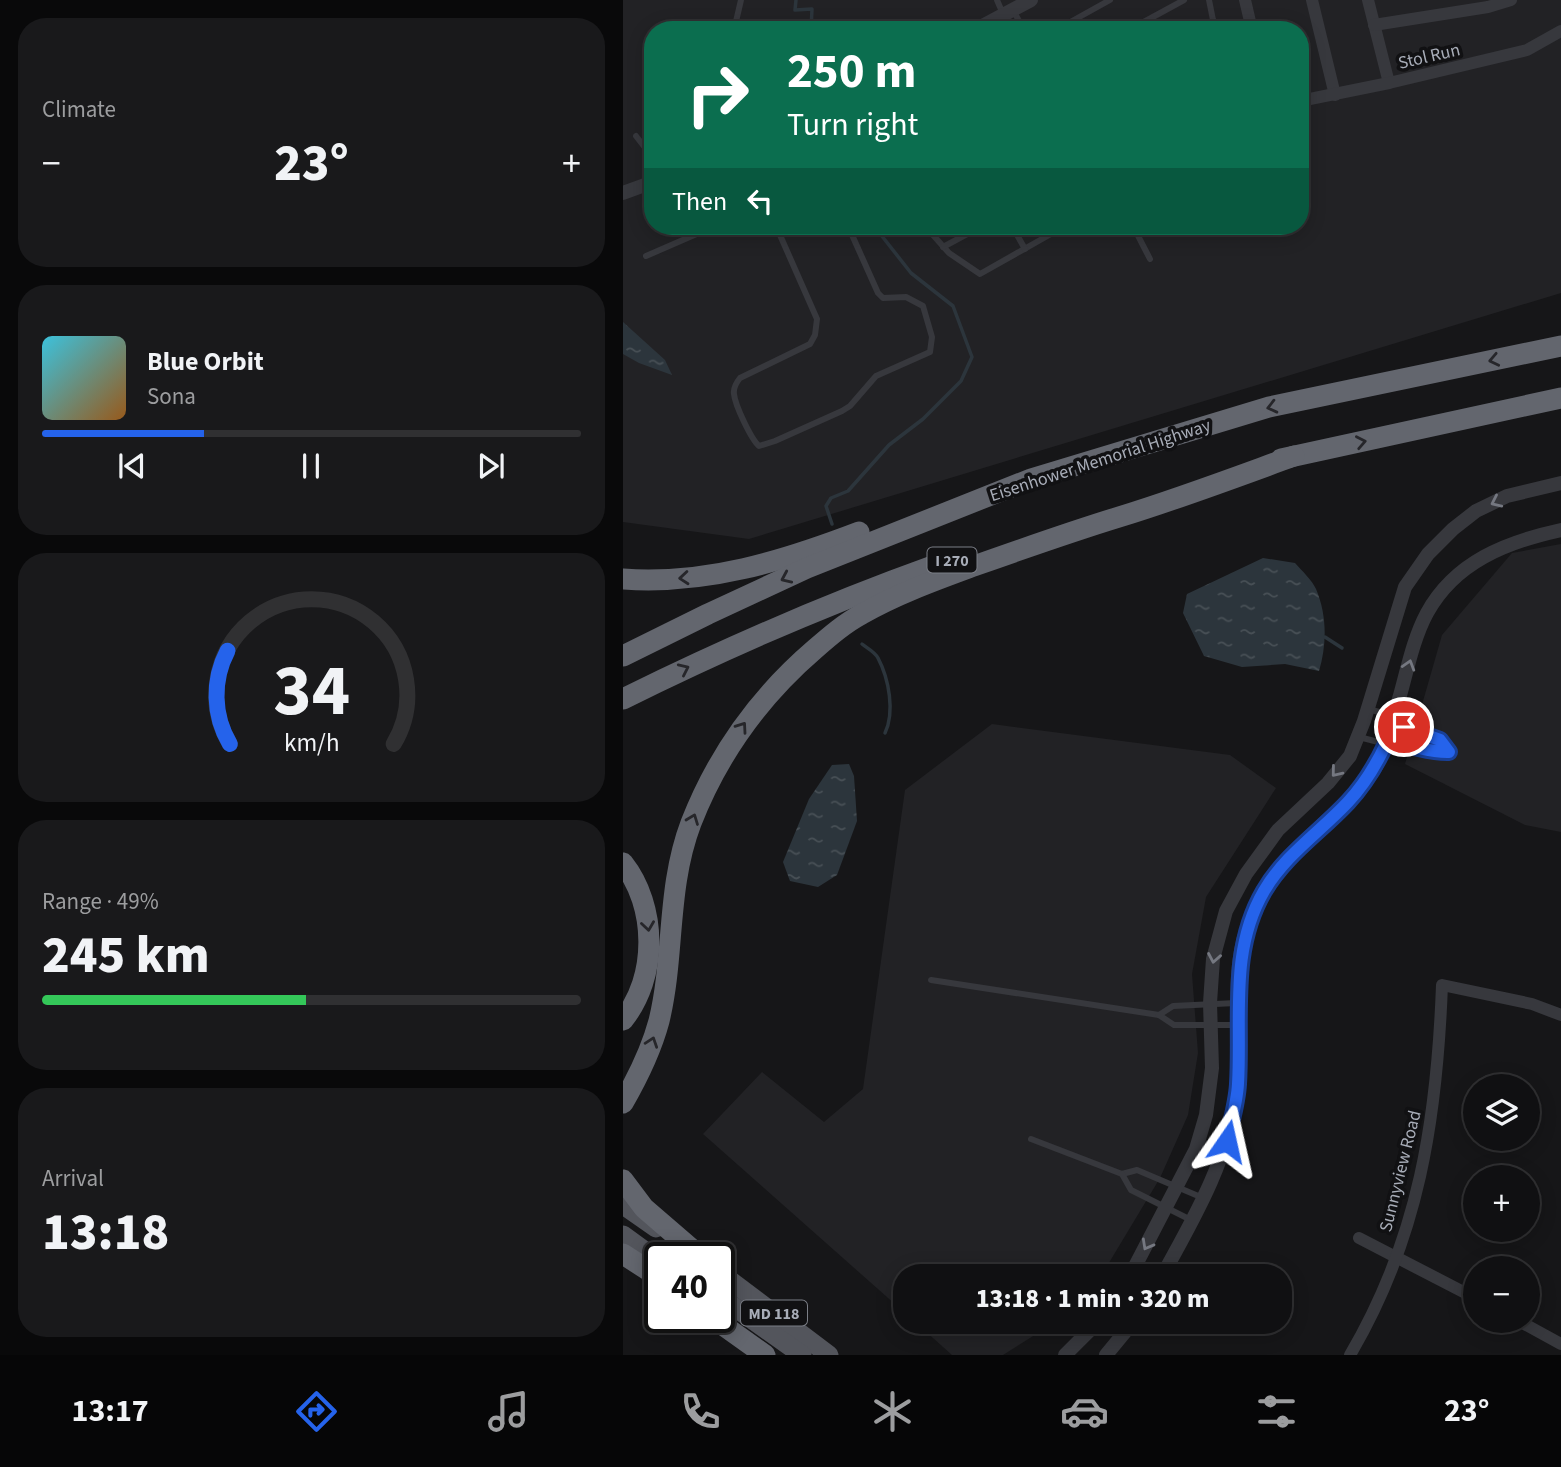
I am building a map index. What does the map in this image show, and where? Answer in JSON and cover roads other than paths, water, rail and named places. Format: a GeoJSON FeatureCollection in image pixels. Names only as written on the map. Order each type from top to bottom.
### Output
{"type":"FeatureCollection","features":[{"type":"Feature","properties":{"kind":"highway","name":"Eisenhower Memorial Highway"},"geometry":{"type":"LineString","coordinates":[[623,656],[807,568],[1031,478],[1269,408],[1561,346]]}},
{"type":"Feature","properties":{"kind":"highway","name":"I 270"},"geometry":{"type":"LineString","coordinates":[[623,699],[723,651],[826,607],[1046,526],[1148,495],[1294,456],[1561,398]]}},
{"type":"Feature","properties":{"kind":"highway"},"geometry":{"type":"LineString","coordinates":[[623,1103],[640,1074],[659,1020],[674,890],[690,825],[726,749],[776,684],[831,635],[861,614],[895,598],[1050,539],[1151,507],[1294,456]]}},
{"type":"Feature","properties":{"kind":"highway"},"geometry":{"type":"LineString","coordinates":[[623,579],[670,579],[744,570],[803,554],[909,513],[1031,478]]}},
{"type":"Feature","properties":{"kind":"highway"},"geometry":{"type":"LineString","coordinates":[[623,863],[637,886],[646,913],[649,937],[648,961],[642,984],[623,1020]]}},
{"type":"Feature","properties":{"kind":"highway"},"geometry":{"type":"LineString","coordinates":[[623,1180],[644,1208],[683,1242]]}},
{"type":"Feature","properties":{"kind":"highway"},"geometry":{"type":"LineString","coordinates":[[623,1254],[644,1268]]}},
{"type":"Feature","properties":{"kind":"highway"},"geometry":{"type":"LineString","coordinates":[[734,1333],[765,1355]]}},
{"type":"Feature","properties":{"kind":"main road"},"geometry":{"type":"LineString","coordinates":[[623,1205],[677,1242]]}},
{"type":"Feature","properties":{"kind":"main road"},"geometry":{"type":"LineString","coordinates":[[623,1235],[644,1250]]}},
{"type":"Feature","properties":{"kind":"main road","name":"MD 118"},"geometry":{"type":"LineString","coordinates":[[735,1284],[829,1355]]}},
{"type":"Feature","properties":{"kind":"main road"},"geometry":{"type":"LineString","coordinates":[[735,1307],[802,1355]]}},
{"type":"Feature","properties":{"kind":"main road","name":"MD 118"},"geometry":{"type":"LineString","coordinates":[[735,1320],[779,1355]]}},
{"type":"Feature","properties":{"kind":"street"},"geometry":{"type":"LineString","coordinates":[[1245,0],[1250,21]]}},
{"type":"Feature","properties":{"kind":"street"},"geometry":{"type":"LineString","coordinates":[[1312,0],[1335,95]]}},
{"type":"Feature","properties":{"kind":"street"},"geometry":{"type":"LineString","coordinates":[[1368,0],[1389,83]]}},
{"type":"Feature","properties":{"kind":"street"},"geometry":{"type":"LineString","coordinates":[[1374,25],[1488,7],[1511,0]]}},
{"type":"Feature","properties":{"kind":"street"},"geometry":{"type":"LineString","coordinates":[[992,21],[1019,6]]}},
{"type":"Feature","properties":{"kind":"street","name":"Stol Run"},"geometry":{"type":"LineString","coordinates":[[1309,100],[1527,50],[1561,31]]}},
{"type":"Feature","properties":{"kind":"street"},"geometry":{"type":"LineString","coordinates":[[623,193],[644,185]]}},
{"type":"Feature","properties":{"kind":"street"},"geometry":{"type":"LineString","coordinates":[[1137,1264],[1196,1149],[1206,1115],[1212,1068],[1210,1003],[1213,959],[1226,911],[1246,874],[1278,830],[1328,783],[1349,756],[1368,709],[1405,587],[1428,554],[1476,511],[1507,496],[1561,483]]}},
{"type":"Feature","properties":{"kind":"street"},"geometry":{"type":"LineString","coordinates":[[1169,1264],[1193,1221],[1227,1141],[1238,1086],[1239,973],[1246,930],[1264,890],[1298,847],[1348,802],[1373,771],[1386,744],[1426,614],[1448,584],[1474,562],[1502,546],[1561,530]]}},
{"type":"Feature","properties":{"kind":"street","name":"Sunnyview Road"},"geometry":{"type":"LineString","coordinates":[[1350,1355],[1364,1331],[1397,1257],[1417,1192],[1433,1114],[1440,1054],[1442,985],[1532,1004],[1561,1015]]}},
{"type":"Feature","properties":{"kind":"street"},"geometry":{"type":"LineString","coordinates":[[1359,1238],[1463,1292]]}},
{"type":"Feature","properties":{"kind":"street"},"geometry":{"type":"LineString","coordinates":[[1540,1332],[1561,1343]]}},
{"type":"Feature","properties":{"kind":"street"},"geometry":{"type":"LineString","coordinates":[[1065,1355],[1086,1334]]}},
{"type":"Feature","properties":{"kind":"street"},"geometry":{"type":"LineString","coordinates":[[1106,1355],[1123,1334]]}},
{"type":"Feature","properties":{"kind":"lane"},"geometry":{"type":"LineString","coordinates":[[736,21],[741,0]]}},
{"type":"Feature","properties":{"kind":"lane"},"geometry":{"type":"LineString","coordinates":[[997,0],[1019,6]]}},
{"type":"Feature","properties":{"kind":"lane"},"geometry":{"type":"LineString","coordinates":[[1072,21],[1110,0]]}},
{"type":"Feature","properties":{"kind":"lane"},"geometry":{"type":"LineString","coordinates":[[1146,21],[1184,0]]}},
{"type":"Feature","properties":{"kind":"lane"},"geometry":{"type":"LineString","coordinates":[[1209,0],[1213,21]]}},
{"type":"Feature","properties":{"kind":"lane"},"geometry":{"type":"LineString","coordinates":[[636,136],[644,146]]}},
{"type":"Feature","properties":{"kind":"lane"},"geometry":{"type":"LineString","coordinates":[[780,235],[817,319],[817,325],[810,344],[740,378],[735,384],[734,394],[738,405],[753,441],[759,446],[842,411],[850,406],[876,376],[930,352],[932,337],[923,306],[906,297],[883,298],[878,293],[852,235]]}},
{"type":"Feature","properties":{"kind":"lane"},"geometry":{"type":"LineString","coordinates":[[933,235],[943,247],[980,274],[1049,235]]}},
{"type":"Feature","properties":{"kind":"lane"},"geometry":{"type":"LineString","coordinates":[[943,247],[965,235]]}},
{"type":"Feature","properties":{"kind":"lane"},"geometry":{"type":"LineString","coordinates":[[1017,235],[1025,249]]}},
{"type":"Feature","properties":{"kind":"lane"},"geometry":{"type":"LineString","coordinates":[[1138,235],[1150,259]]}},
{"type":"Feature","properties":{"kind":"lane"},"geometry":{"type":"LineString","coordinates":[[646,256],[687,236]]}},
{"type":"Feature","properties":{"kind":"lane"},"geometry":{"type":"LineString","coordinates":[[1358,737],[1386,744],[1401,743],[1435,753],[1449,752],[1440,740],[1404,727],[1394,716],[1368,709]]}},
{"type":"Feature","properties":{"kind":"lane"},"geometry":{"type":"LineString","coordinates":[[931,980],[1159,1015],[1174,1025],[1238,1025]]}},
{"type":"Feature","properties":{"kind":"lane"},"geometry":{"type":"LineString","coordinates":[[1159,1015],[1173,1006],[1238,1003]]}},
{"type":"Feature","properties":{"kind":"lane"},"geometry":{"type":"LineString","coordinates":[[1031,1139],[1122,1174],[1137,1170],[1203,1198]]}},
{"type":"Feature","properties":{"kind":"lane"},"geometry":{"type":"LineString","coordinates":[[1122,1174],[1131,1190],[1193,1221]]}},
{"type":"Feature","properties":{"kind":"water"},"geometry":{"type":"Polygon","coordinates":[[[623,322],[665,360],[672,375],[623,354],[623,322]]]}},
{"type":"Feature","properties":{"kind":"water"},"geometry":{"type":"Polygon","coordinates":[[[1263,558],[1295,563],[1316,589],[1325,630],[1319,671],[1285,664],[1242,667],[1204,656],[1183,613],[1187,594],[1263,558]]]}},
{"type":"Feature","properties":{"kind":"water"},"geometry":{"type":"Polygon","coordinates":[[[849,764],[854,776],[857,821],[837,875],[818,887],[790,881],[783,862],[809,799],[832,765],[849,764]]]}},
{"type":"Feature","properties":{"kind":"waterway"},"geometry":{"type":"LineString","coordinates":[[796,0],[795,10],[812,9],[811,21]]}},
{"type":"Feature","properties":{"kind":"waterway"},"geometry":{"type":"LineString","coordinates":[[832,524],[826,506],[831,498],[848,491],[889,445],[923,419],[961,381],[972,357],[953,306],[911,273],[881,235]]}},
{"type":"Feature","properties":{"kind":"waterway"},"geometry":{"type":"LineString","coordinates":[[1325,637],[1342,648]]}},
{"type":"Feature","properties":{"kind":"waterway"},"geometry":{"type":"LineString","coordinates":[[862,644],[878,658],[888,685],[890,715],[885,733]]}}]}
